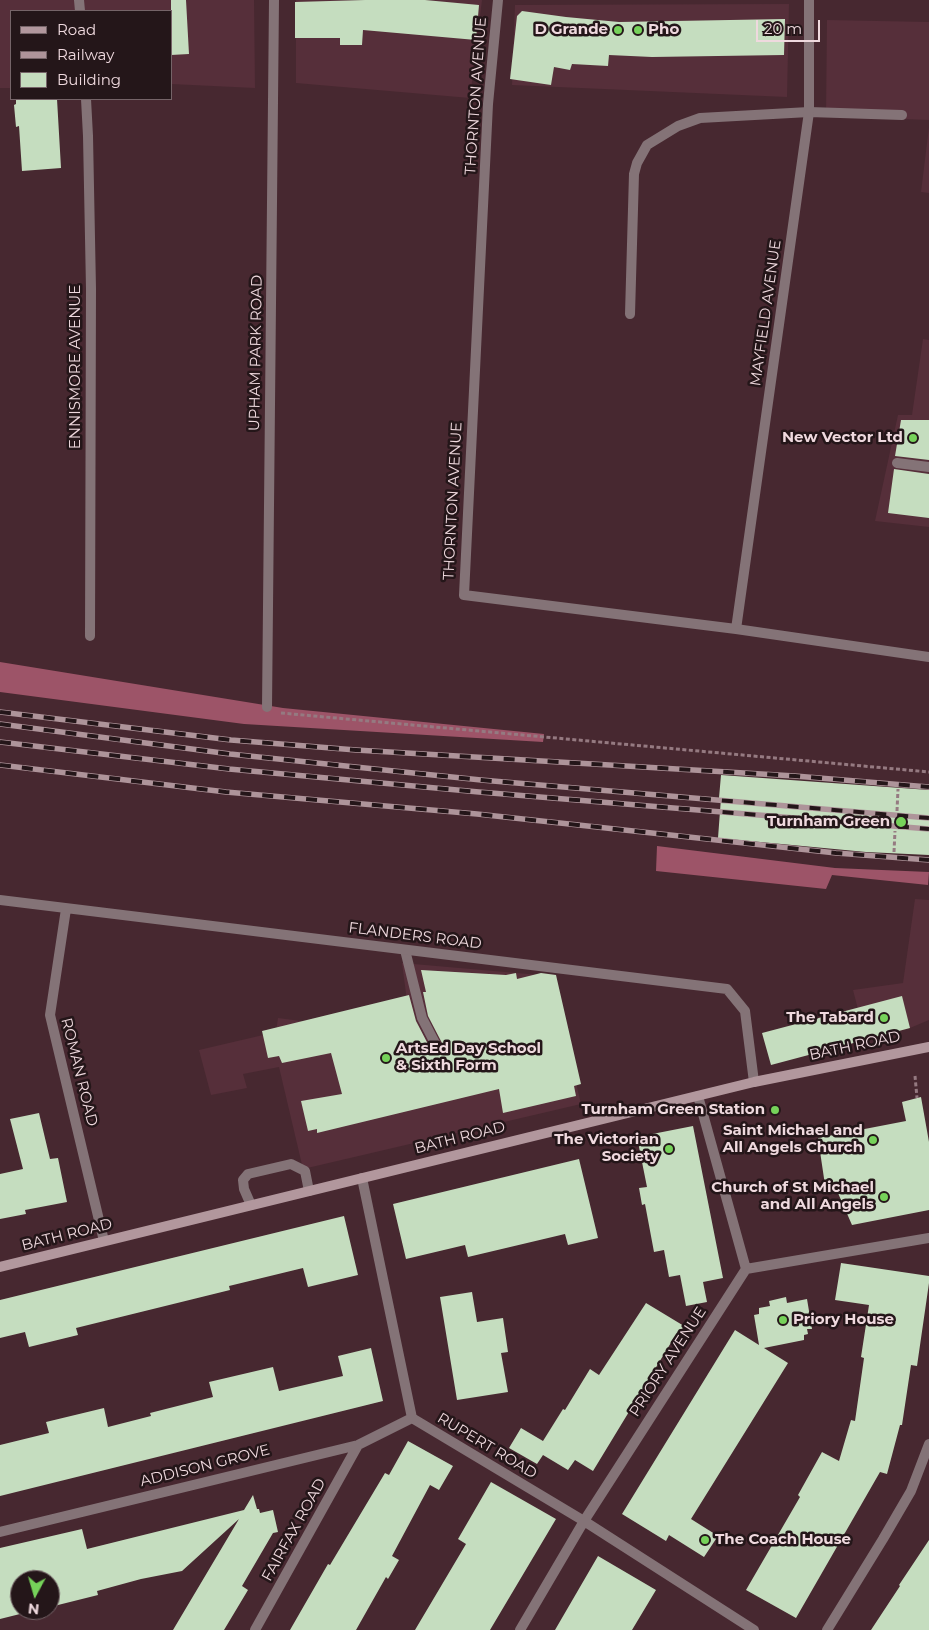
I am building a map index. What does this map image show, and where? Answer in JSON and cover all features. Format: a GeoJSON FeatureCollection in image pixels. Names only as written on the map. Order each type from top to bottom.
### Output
{"type":"FeatureCollection","features":[{"type":"Feature","properties":{"kind":"main road","name":"BATH ROAD"},"geometry":{"type":"LineString","coordinates":[[0,1267],[754,1082],[929,1047]]}},
{"type":"Feature","properties":{"kind":"street","name":"UPHAM PARK ROAD"},"geometry":{"type":"LineString","coordinates":[[267,706],[274,0]]}},
{"type":"Feature","properties":{"kind":"street","name":"THORNTON AVENUE"},"geometry":{"type":"LineString","coordinates":[[498,0],[488,104],[464,594],[736,628],[929,657]]}},
{"type":"Feature","properties":{"kind":"street","name":"MAYFIELD AVENUE"},"geometry":{"type":"LineString","coordinates":[[736,628],[809,112],[809,0]]}},
{"type":"Feature","properties":{"kind":"street","name":"ENNISMORE AVENUE"},"geometry":{"type":"LineString","coordinates":[[86,100],[91,289],[90,636]]}},
{"type":"Feature","properties":{"kind":"street"},"geometry":{"type":"LineString","coordinates":[[630,314],[634,174],[636,163],[647,146],[678,126],[700,118],[809,112],[902,114]]}},
{"type":"Feature","properties":{"kind":"street"},"geometry":{"type":"LineString","coordinates":[[897,463],[929,467]]}},
{"type":"Feature","properties":{"kind":"street","name":"FLANDERS ROAD"},"geometry":{"type":"LineString","coordinates":[[0,900],[726,989],[745,1011],[754,1082]]}},
{"type":"Feature","properties":{"kind":"street","name":"ROMAN ROAD"},"geometry":{"type":"LineString","coordinates":[[66,909],[50,1015],[104,1241]]}},
{"type":"Feature","properties":{"kind":"street"},"geometry":{"type":"LineString","coordinates":[[405,950],[422,1018],[435,1043]]}},
{"type":"Feature","properties":{"kind":"street"},"geometry":{"type":"LineString","coordinates":[[698,1096],[746,1269],[929,1238]]}},
{"type":"Feature","properties":{"kind":"street"},"geometry":{"type":"LineString","coordinates":[[251,1205],[244,1189],[243,1180],[248,1174],[291,1164],[305,1171],[309,1191]]}},
{"type":"Feature","properties":{"kind":"street","name":"RUPERT ROAD"},"geometry":{"type":"LineString","coordinates":[[362,1178],[412,1418],[584,1521],[754,1630]]}},
{"type":"Feature","properties":{"kind":"street","name":"PRIORY AVENUE"},"geometry":{"type":"LineString","coordinates":[[520,1630],[584,1521],[746,1269]]}},
{"type":"Feature","properties":{"kind":"street","name":"ADDISON GROVE"},"geometry":{"type":"LineString","coordinates":[[0,1532],[358,1445],[412,1418]]}},
{"type":"Feature","properties":{"kind":"street"},"geometry":{"type":"LineString","coordinates":[[827,1630],[911,1491],[929,1444]]}},
{"type":"Feature","properties":{"kind":"street","name":"FAIRFAX ROAD"},"geometry":{"type":"LineString","coordinates":[[255,1630],[358,1445]]}},
{"type":"Feature","properties":{"kind":"path"},"geometry":{"type":"LineString","coordinates":[[267,706],[268,712],[929,772]]}},
{"type":"Feature","properties":{"kind":"path"},"geometry":{"type":"LineString","coordinates":[[897,811],[898,789]]}},
{"type":"Feature","properties":{"kind":"path"},"geometry":{"type":"LineString","coordinates":[[894,852],[895,831]]}},
{"type":"Feature","properties":{"kind":"path"},"geometry":{"type":"LineString","coordinates":[[916,1076],[917,1098]]}},
{"type":"Feature","properties":{"kind":"shaded area"},"geometry":{"type":"Polygon","coordinates":[[[0,0],[254,0],[255,88],[172,84],[172,10],[10,10],[10,88],[0,88],[0,0]]]}},
{"type":"Feature","properties":{"kind":"shaded area"},"geometry":{"type":"Polygon","coordinates":[[[296,0],[482,0],[470,98],[296,83],[296,0]]]}},
{"type":"Feature","properties":{"kind":"shaded area"},"geometry":{"type":"Polygon","coordinates":[[[789,4],[787,97],[512,85],[515,5],[789,4]]]}},
{"type":"Feature","properties":{"kind":"shaded area"},"geometry":{"type":"Polygon","coordinates":[[[827,20],[929,22],[929,120],[826,116],[827,20]]]}},
{"type":"Feature","properties":{"kind":"shaded area"},"geometry":{"type":"Polygon","coordinates":[[[929,127],[929,193],[921,192],[929,127]]]}},
{"type":"Feature","properties":{"kind":"shaded area"},"geometry":{"type":"Polygon","coordinates":[[[923,339],[929,340],[929,527],[875,521],[898,415],[912,415],[923,339]]]}},
{"type":"Feature","properties":{"kind":"shaded area"},"geometry":{"type":"Polygon","coordinates":[[[0,662],[283,708],[544,734],[543,742],[244,724],[0,692],[0,662]]]}},
{"type":"Feature","properties":{"kind":"shaded area"},"geometry":{"type":"Polygon","coordinates":[[[657,846],[835,868],[929,872],[928,885],[832,875],[826,889],[656,871],[657,846]]]}},
{"type":"Feature","properties":{"kind":"shaded area"},"geometry":{"type":"Polygon","coordinates":[[[915,899],[929,900],[929,1020],[910,1028],[866,1040],[853,990],[903,983],[915,899]]]}},
{"type":"Feature","properties":{"kind":"shaded area","name":"ArtsEd Day School & Sixth Form"},"geometry":{"type":"Polygon","coordinates":[[[402,963],[551,976],[581,1104],[303,1169],[279,1067],[243,1074],[247,1088],[211,1095],[199,1050],[276,1032],[278,1018],[316,1023],[407,1001],[402,963]]]}},
{"type":"Feature","properties":{"kind":"building"},"geometry":{"type":"Polygon","coordinates":[[[171,0],[186,0],[189,54],[172,55],[171,0]]]}},
{"type":"Feature","properties":{"kind":"building"},"geometry":{"type":"Polygon","coordinates":[[[425,0],[479,5],[476,40],[363,30],[362,45],[340,45],[340,38],[295,38],[295,2],[425,0]]]}},
{"type":"Feature","properties":{"kind":"building"},"geometry":{"type":"Polygon","coordinates":[[[522,11],[619,22],[785,19],[784,55],[652,57],[609,55],[608,66],[572,64],[570,70],[554,67],[551,85],[510,79],[517,16],[522,11]]]}},
{"type":"Feature","properties":{"kind":"building"},"geometry":{"type":"Polygon","coordinates":[[[16,100],[57,100],[61,168],[22,171],[19,126],[16,127],[14,105],[16,100]]]}},
{"type":"Feature","properties":{"kind":"building"},"geometry":{"type":"Polygon","coordinates":[[[901,420],[929,420],[929,460],[895,456],[901,420]]]}},
{"type":"Feature","properties":{"kind":"building"},"geometry":{"type":"Polygon","coordinates":[[[894,469],[929,474],[929,518],[888,513],[894,469]]]}},
{"type":"Feature","properties":{"kind":"building"},"geometry":{"type":"Polygon","coordinates":[[[721,775],[929,790],[929,855],[866,852],[718,838],[721,775]]]}},
{"type":"Feature","properties":{"kind":"building","name":"ArtsEd Day School & Sixth Form"},"geometry":{"type":"Polygon","coordinates":[[[421,970],[506,975],[516,973],[517,979],[541,973],[556,975],[581,1084],[574,1086],[576,1096],[503,1113],[499,1089],[317,1133],[317,1129],[308,1131],[301,1101],[342,1094],[331,1053],[282,1063],[279,1056],[268,1058],[262,1031],[409,995],[416,1021],[429,1046],[432,1049],[438,1049],[442,1043],[428,1016],[423,992],[426,992],[421,970]]]}},
{"type":"Feature","properties":{"kind":"building"},"geometry":{"type":"Polygon","coordinates":[[[902,996],[910,1028],[771,1065],[762,1033],[902,996]]]}},
{"type":"Feature","properties":{"kind":"building"},"geometry":{"type":"Polygon","coordinates":[[[921,1097],[929,1142],[929,1210],[852,1225],[834,1184],[825,1185],[818,1138],[906,1121],[902,1102],[921,1097]]]}},
{"type":"Feature","properties":{"kind":"building"},"geometry":{"type":"Polygon","coordinates":[[[39,1113],[50,1159],[58,1158],[67,1202],[25,1210],[26,1214],[0,1219],[0,1174],[23,1169],[10,1119],[39,1113]]]}},
{"type":"Feature","properties":{"kind":"building"},"geometry":{"type":"Polygon","coordinates":[[[693,1126],[723,1278],[703,1282],[707,1302],[686,1306],[680,1275],[669,1277],[664,1250],[654,1252],[645,1204],[642,1205],[639,1188],[647,1187],[637,1137],[693,1126]]]}},
{"type":"Feature","properties":{"kind":"building"},"geometry":{"type":"Polygon","coordinates":[[[579,1159],[598,1238],[568,1245],[565,1234],[468,1257],[465,1245],[406,1259],[393,1204],[579,1159]]]}},
{"type":"Feature","properties":{"kind":"building"},"geometry":{"type":"Polygon","coordinates":[[[344,1216],[358,1275],[308,1287],[303,1268],[229,1286],[230,1290],[76,1328],[78,1335],[29,1347],[25,1332],[0,1338],[0,1300],[344,1216]]]}},
{"type":"Feature","properties":{"kind":"building"},"geometry":{"type":"Polygon","coordinates":[[[841,1263],[929,1276],[929,1283],[917,1366],[911,1365],[902,1425],[900,1425],[887,1474],[880,1472],[796,1618],[746,1590],[800,1497],[798,1495],[822,1452],[839,1461],[851,1420],[855,1421],[864,1358],[861,1357],[869,1305],[835,1300],[841,1263]]]}},
{"type":"Feature","properties":{"kind":"building"},"geometry":{"type":"Polygon","coordinates":[[[472,1292],[477,1322],[503,1318],[508,1352],[501,1353],[508,1392],[457,1400],[440,1297],[472,1292]]]}},
{"type":"Feature","properties":{"kind":"building"},"geometry":{"type":"Polygon","coordinates":[[[786,1297],[787,1303],[807,1299],[812,1329],[807,1329],[808,1334],[804,1335],[804,1340],[764,1348],[788,1363],[691,1519],[718,1536],[704,1557],[669,1535],[666,1541],[622,1514],[735,1330],[759,1345],[754,1315],[759,1314],[759,1308],[770,1306],[769,1301],[786,1297]]]}},
{"type":"Feature","properties":{"kind":"building"},"geometry":{"type":"Polygon","coordinates":[[[646,1303],[684,1326],[674,1342],[672,1341],[593,1471],[575,1460],[568,1470],[543,1455],[537,1464],[509,1448],[521,1428],[543,1441],[590,1369],[599,1375],[646,1303]]]}},
{"type":"Feature","properties":{"kind":"building"},"geometry":{"type":"Polygon","coordinates":[[[371,1348],[383,1401],[0,1496],[0,1445],[49,1433],[46,1422],[104,1408],[108,1427],[151,1416],[150,1413],[213,1397],[209,1382],[273,1367],[279,1391],[343,1376],[338,1356],[371,1348]]]}},
{"type":"Feature","properties":{"kind":"building"},"geometry":{"type":"Polygon","coordinates":[[[408,1441],[453,1466],[439,1490],[430,1485],[392,1556],[399,1560],[388,1579],[386,1577],[356,1630],[290,1630],[328,1564],[330,1565],[385,1473],[389,1475],[408,1441]]]}},
{"type":"Feature","properties":{"kind":"building"},"geometry":{"type":"Polygon","coordinates":[[[491,1482],[556,1519],[490,1630],[415,1630],[466,1544],[458,1539],[491,1482]]]}},
{"type":"Feature","properties":{"kind":"building"},"geometry":{"type":"Polygon","coordinates":[[[253,1495],[260,1513],[273,1510],[278,1532],[273,1533],[242,1586],[248,1590],[224,1630],[173,1630],[239,1519],[182,1571],[141,1579],[97,1591],[98,1595],[60,1604],[60,1570],[10,1570],[10,1616],[0,1619],[0,1548],[82,1529],[87,1549],[244,1510],[253,1495]]]}},
{"type":"Feature","properties":{"kind":"building"},"geometry":{"type":"Polygon","coordinates":[[[929,1540],[929,1630],[871,1630],[899,1585],[929,1540]]]}},
{"type":"Feature","properties":{"kind":"building"},"geometry":{"type":"Polygon","coordinates":[[[598,1556],[656,1590],[632,1630],[555,1630],[598,1556]]]}},
{"type":"Feature","properties":{"kind":"railway"},"geometry":{"type":"LineString","coordinates":[[0,712],[231,740],[356,750],[795,776],[929,787]]}},
{"type":"Feature","properties":{"kind":"railway"},"geometry":{"type":"LineString","coordinates":[[0,724],[230,754],[481,780],[929,818]]}},
{"type":"Feature","properties":{"kind":"railway"},"geometry":{"type":"LineString","coordinates":[[0,742],[229,769],[479,792],[929,829]]}},
{"type":"Feature","properties":{"kind":"railway"},"geometry":{"type":"LineString","coordinates":[[0,765],[226,792],[477,814],[836,853],[929,860]]}},
{"type":"Feature","properties":{"kind":"place","name":"D Grande"},"geometry":{"type":"Point","coordinates":[618,30]}},
{"type":"Feature","properties":{"kind":"place","name":"Pho"},"geometry":{"type":"Point","coordinates":[638,30]}},
{"type":"Feature","properties":{"kind":"place","name":"New Vector Ltd"},"geometry":{"type":"Point","coordinates":[913,438]}},
{"type":"Feature","properties":{"kind":"place","name":"Turnham Green"},"geometry":{"type":"Point","coordinates":[901,822]}},
{"type":"Feature","properties":{"kind":"place","name":"The Tabard"},"geometry":{"type":"Point","coordinates":[884,1018]}},
{"type":"Feature","properties":{"kind":"place","name":"ArtsEd Day School & Sixth Form"},"geometry":{"type":"Point","coordinates":[386,1058]}},
{"type":"Feature","properties":{"kind":"place","name":"Turnham Green Station"},"geometry":{"type":"Point","coordinates":[775,1110]}},
{"type":"Feature","properties":{"kind":"place","name":"Saint Michael and All Angels Church"},"geometry":{"type":"Point","coordinates":[873,1140]}},
{"type":"Feature","properties":{"kind":"place","name":"The Victorian Society"},"geometry":{"type":"Point","coordinates":[669,1149]}},
{"type":"Feature","properties":{"kind":"place","name":"Church of St Michael and All Angels"},"geometry":{"type":"Point","coordinates":[884,1197]}},
{"type":"Feature","properties":{"kind":"place","name":"Priory House"},"geometry":{"type":"Point","coordinates":[783,1320]}},
{"type":"Feature","properties":{"kind":"place","name":"The Coach House"},"geometry":{"type":"Point","coordinates":[705,1540]}}]}
